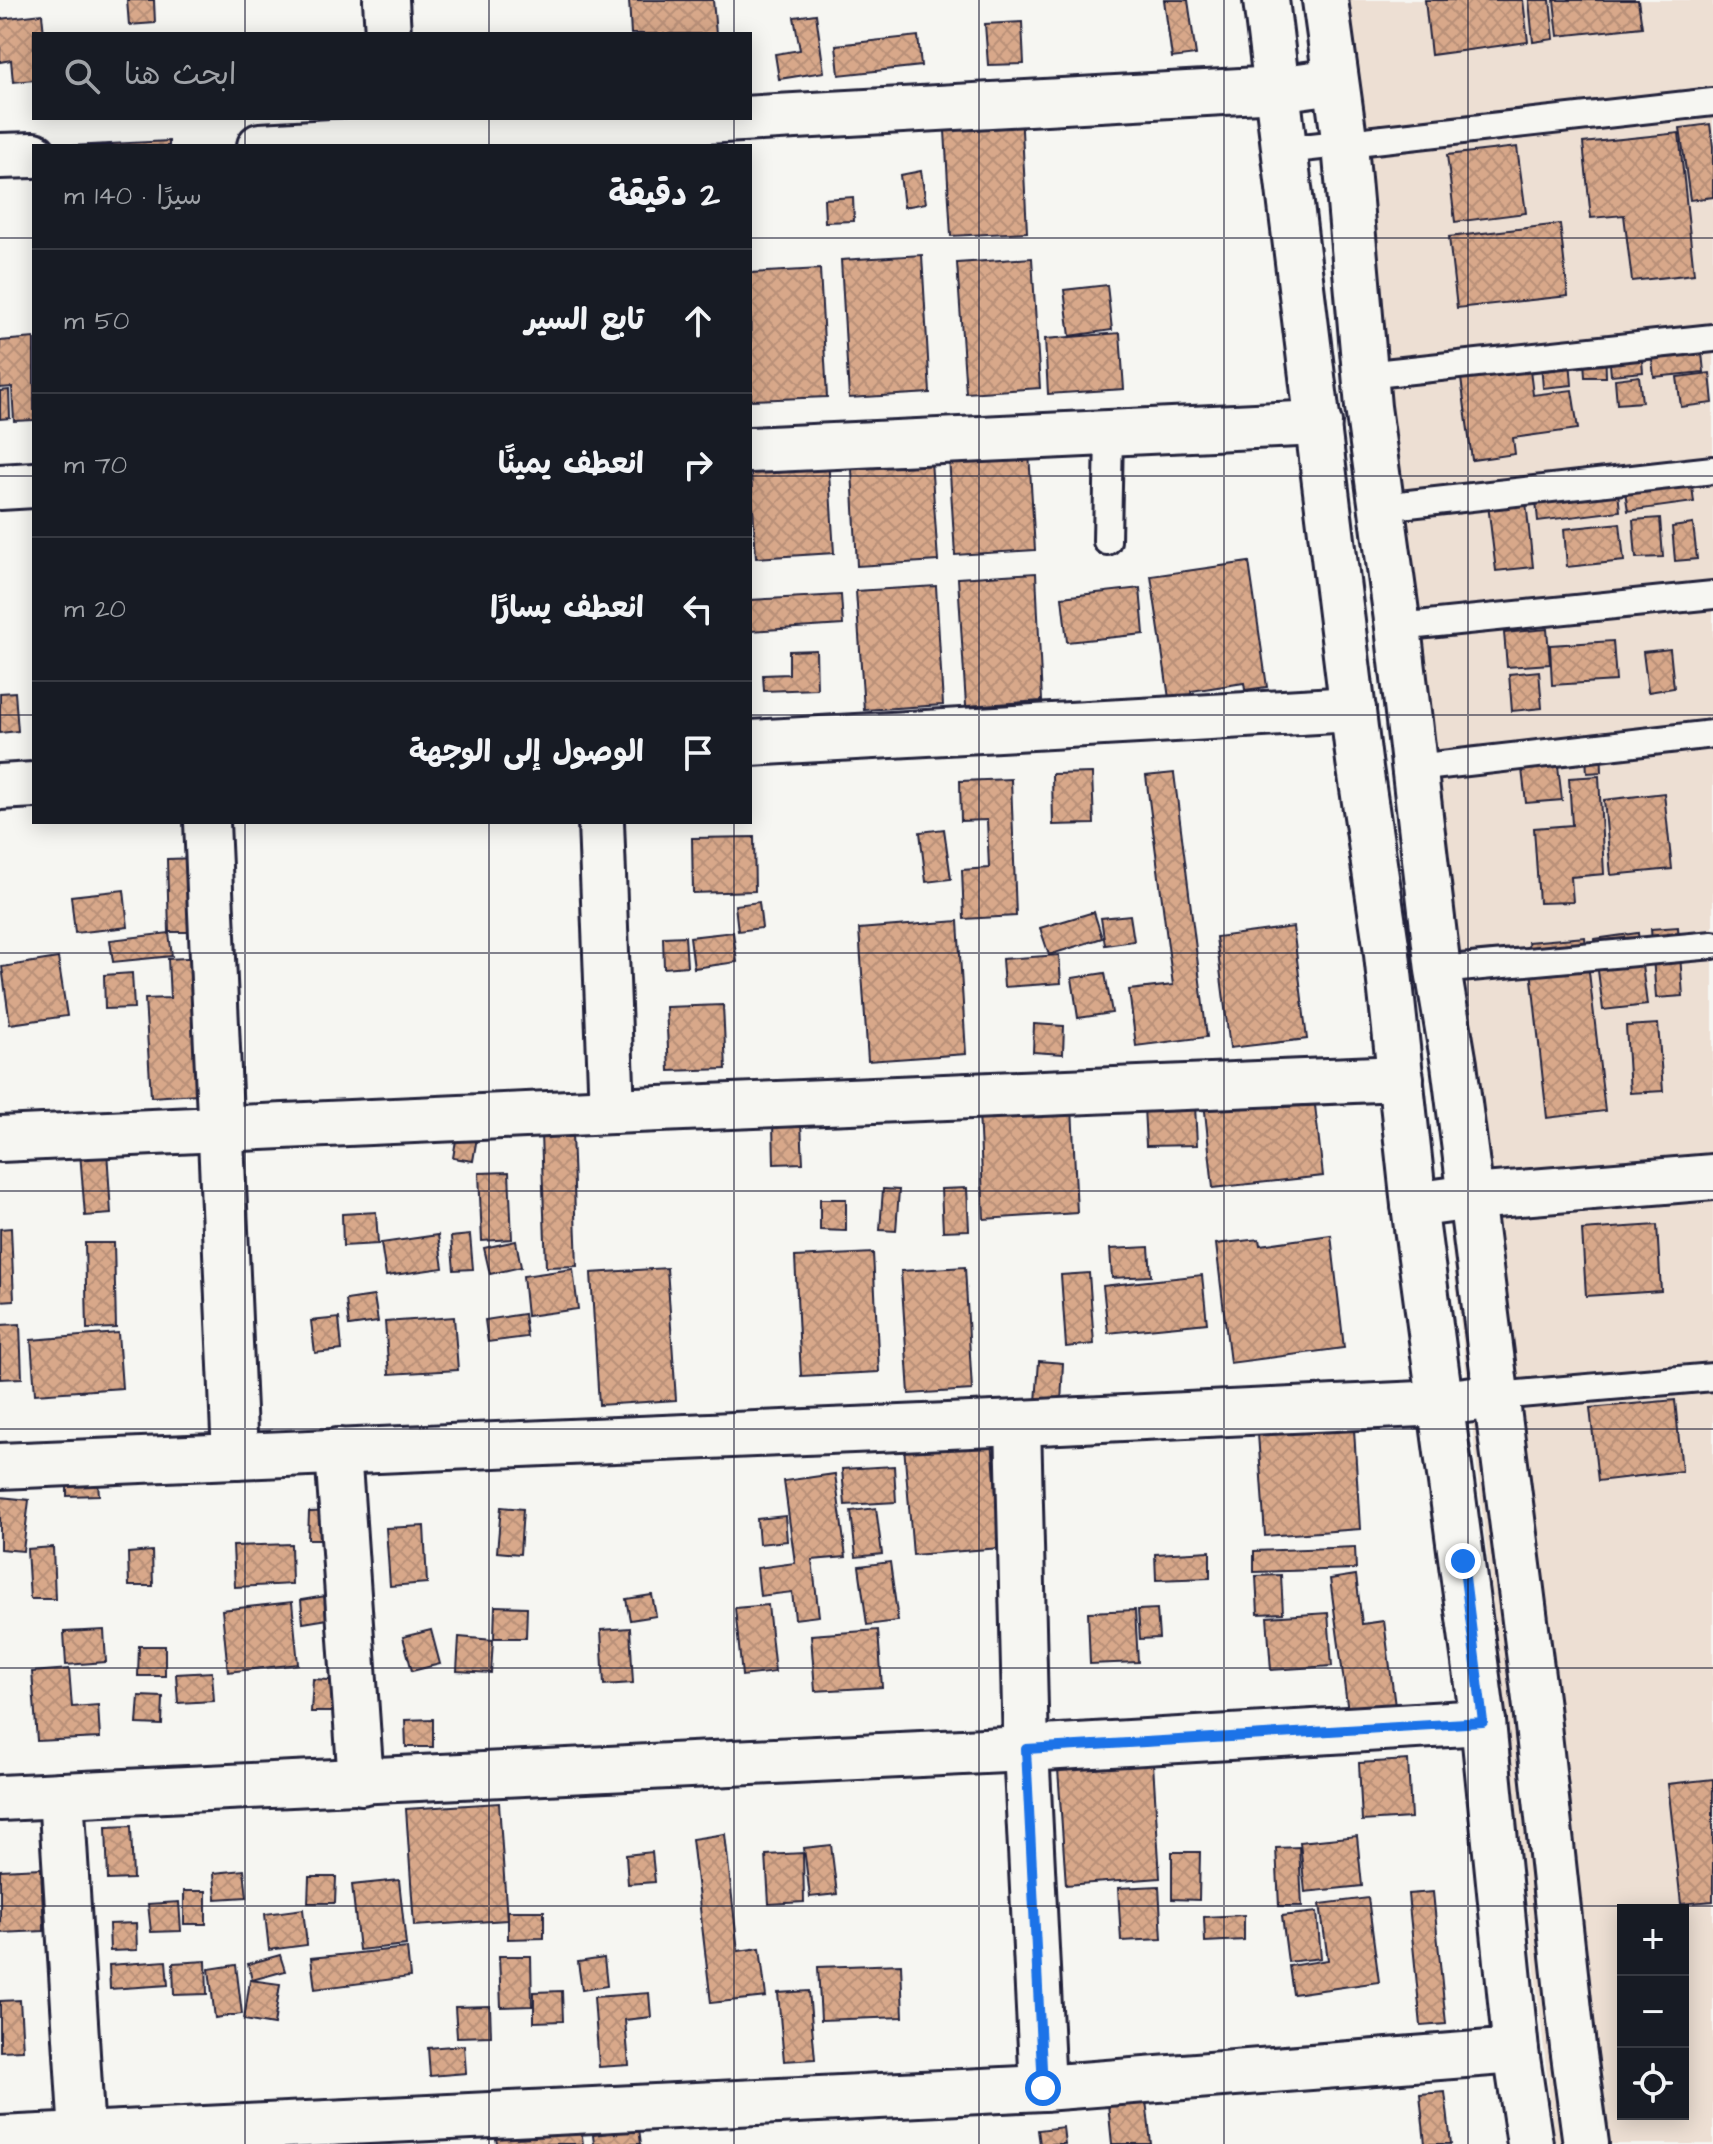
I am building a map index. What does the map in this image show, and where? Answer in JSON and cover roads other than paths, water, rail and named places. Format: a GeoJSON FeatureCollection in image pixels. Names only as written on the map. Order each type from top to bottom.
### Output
{"type":"FeatureCollection","features":[{"type":"Feature","properties":{"kind":"street"},"geometry":{"type":"LineString","coordinates":[[386,0],[388,32]]}},
{"type":"Feature","properties":{"kind":"street"},"geometry":{"type":"LineString","coordinates":[[1266,0],[1353,709],[1386,945],[1414,1205],[1483,1722],[1516,2051],[1530,2144]]}},
{"type":"Feature","properties":{"kind":"street"},"geometry":{"type":"LineString","coordinates":[[1325,0],[1345,145],[1365,375],[1438,970],[1454,1064],[1536,1707],[1586,2144]]}},
{"type":"Feature","properties":{"kind":"street"},"geometry":{"type":"LineString","coordinates":[[752,113],[1277,89],[1335,81]]}},
{"type":"Feature","properties":{"kind":"street"},"geometry":{"type":"LineString","coordinates":[[276,144],[393,129],[592,120]]}},
{"type":"Feature","properties":{"kind":"street"},"geometry":{"type":"LineString","coordinates":[[0,156],[32,155]]}},
{"type":"Feature","properties":{"kind":"street"},"geometry":{"type":"LineString","coordinates":[[752,450],[1319,423]]}},
{"type":"Feature","properties":{"kind":"street"},"geometry":{"type":"LineString","coordinates":[[0,487],[32,485]]}},
{"type":"Feature","properties":{"kind":"street"},"geometry":{"type":"LineString","coordinates":[[752,743],[1353,709]]}},
{"type":"Feature","properties":{"kind":"street"},"geometry":{"type":"LineString","coordinates":[[0,787],[32,785]]}},
{"type":"Feature","properties":{"kind":"street"},"geometry":{"type":"LineString","coordinates":[[207,824],[235,1456]]}},
{"type":"Feature","properties":{"kind":"street"},"geometry":{"type":"LineString","coordinates":[[601,824],[612,1111]]}},
{"type":"Feature","properties":{"kind":"street"},"geometry":{"type":"LineString","coordinates":[[0,1139],[1401,1078]]}},
{"type":"Feature","properties":{"kind":"street"},"geometry":{"type":"LineString","coordinates":[[1414,1205],[1471,1197],[1713,1177]]}},
{"type":"Feature","properties":{"kind":"street"},"geometry":{"type":"LineString","coordinates":[[0,1466],[1018,1423],[1442,1403],[1497,1396]]}},
{"type":"Feature","properties":{"kind":"street"},"geometry":{"type":"LineString","coordinates":[[1018,1423],[1026,1749],[1043,2088]]}},
{"type":"Feature","properties":{"kind":"street"},"geometry":{"type":"LineString","coordinates":[[338,1451],[361,1782]]}},
{"type":"Feature","properties":{"kind":"street"},"geometry":{"type":"LineString","coordinates":[[0,1798],[1026,1749],[1483,1722]]}},
{"type":"Feature","properties":{"kind":"street"},"geometry":{"type":"LineString","coordinates":[[61,1795],[82,2135]]}},
{"type":"Feature","properties":{"kind":"street"},"geometry":{"type":"LineString","coordinates":[[0,2139],[481,2129],[1516,2051]]}},
{"type":"Feature","properties":{"kind":"lane"},"geometry":{"type":"LineString","coordinates":[[1285,150],[1713,102]]}},
{"type":"Feature","properties":{"kind":"lane"},"geometry":{"type":"LineString","coordinates":[[1365,375],[1713,338]]}},
{"type":"Feature","properties":{"kind":"lane"},"geometry":{"type":"LineString","coordinates":[[1107,541],[1109,432]]}},
{"type":"Feature","properties":{"kind":"lane"},"geometry":{"type":"LineString","coordinates":[[1382,507],[1713,470]]}},
{"type":"Feature","properties":{"kind":"lane"},"geometry":{"type":"LineString","coordinates":[[1398,627],[1713,595]]}},
{"type":"Feature","properties":{"kind":"lane"},"geometry":{"type":"LineString","coordinates":[[1415,768],[1713,734]]}},
{"type":"Feature","properties":{"kind":"lane"},"geometry":{"type":"LineString","coordinates":[[1438,970],[1713,945]]}},
{"type":"Feature","properties":{"kind":"lane"},"geometry":{"type":"LineString","coordinates":[[1497,1396],[1713,1377]]}}]}
